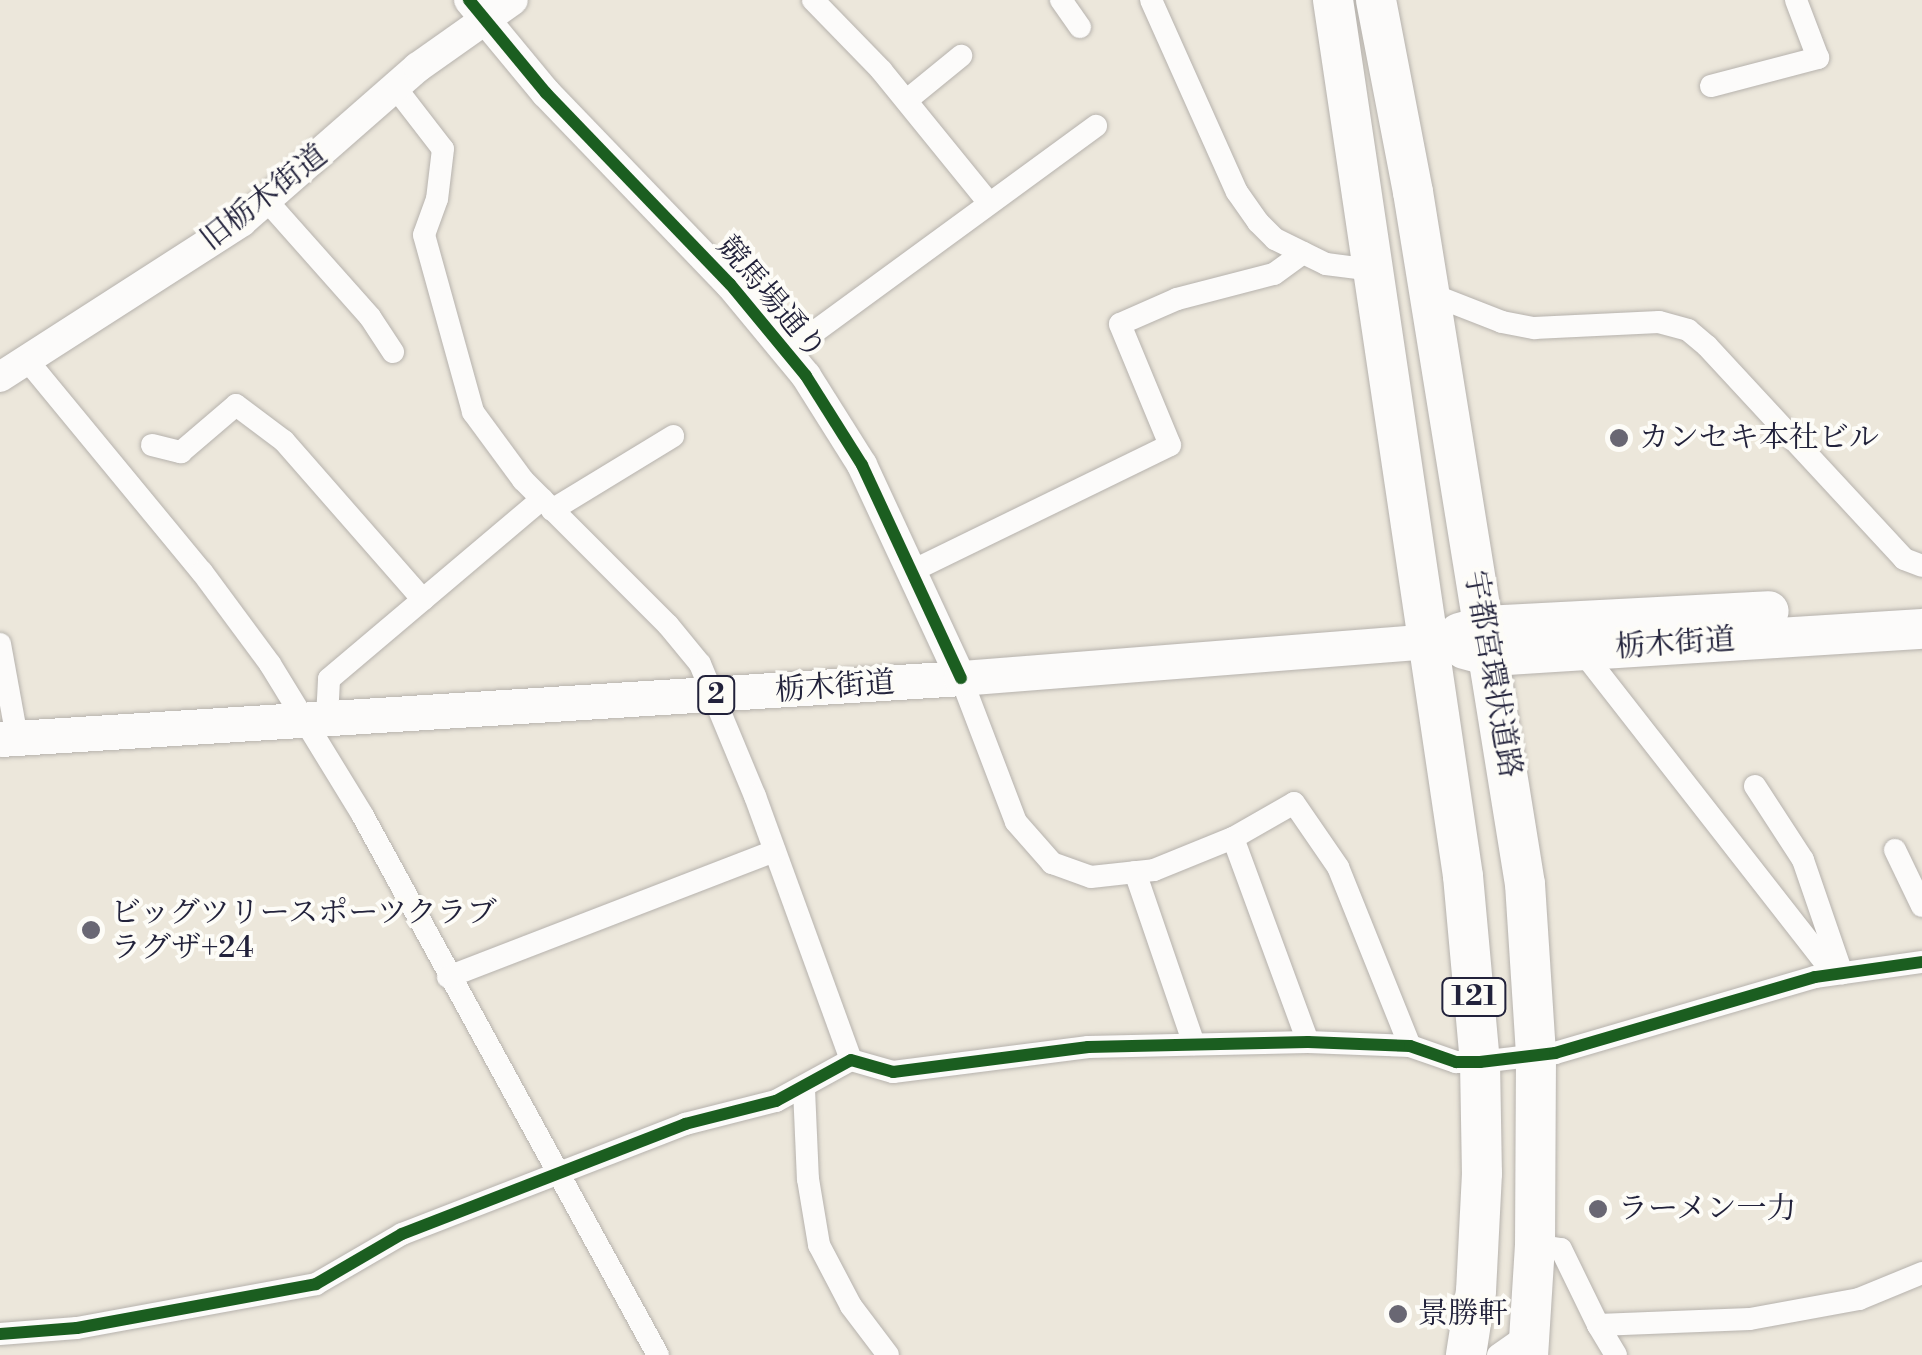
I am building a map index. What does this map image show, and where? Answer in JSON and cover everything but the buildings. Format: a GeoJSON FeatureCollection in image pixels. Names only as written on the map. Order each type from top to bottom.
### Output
{"type":"FeatureCollection","features":[{"type":"Feature","properties":{"kind":"highway","name":"宇都宮環状道路"},"geometry":{"type":"LineString","coordinates":[[1333,0],[1463,876],[1480,1062],[1482,1174],[1476,1290],[1466,1355]]}},
{"type":"Feature","properties":{"kind":"highway","name":"宇都宮環状道路"},"geometry":{"type":"LineString","coordinates":[[1376,0],[1488,641],[1525,884],[1536,1056],[1535,1245],[1529,1343]]}},
{"type":"Feature","properties":{"kind":"highway","name":"栃木街道"},"geometry":{"type":"LineString","coordinates":[[1430,641],[1488,641],[1922,602]]}},
{"type":"Feature","properties":{"kind":"highway","name":"栃木街道"},"geometry":{"type":"LineString","coordinates":[[1488,641],[1580,650],[1922,629]]}},
{"type":"Feature","properties":{"kind":"main road","name":"栃木街道"},"geometry":{"type":"LineString","coordinates":[[8,738],[712,695],[1430,641]]}},
{"type":"Feature","properties":{"kind":"street","name":"旧栃木街道"},"geometry":{"type":"LineString","coordinates":[[0,377],[267,201],[477,10],[513,0]]}},
{"type":"Feature","properties":{"kind":"street"},"geometry":{"type":"LineString","coordinates":[[813,0],[907,100],[989,203]]}},
{"type":"Feature","properties":{"kind":"street"},"geometry":{"type":"LineString","coordinates":[[1061,0],[1080,27]]}},
{"type":"Feature","properties":{"kind":"street"},"geometry":{"type":"LineString","coordinates":[[1151,0],[1237,192],[1275,239],[1326,264],[1372,270]]}},
{"type":"Feature","properties":{"kind":"street"},"geometry":{"type":"LineString","coordinates":[[1711,86],[1818,58],[1796,0]]}},
{"type":"Feature","properties":{"kind":"street","name":"競馬場通り"},"geometry":{"type":"LineString","coordinates":[[477,10],[546,93],[730,284],[788,352],[862,465],[961,678]]}},
{"type":"Feature","properties":{"kind":"street"},"geometry":{"type":"LineString","coordinates":[[907,100],[961,56]]}},
{"type":"Feature","properties":{"kind":"street"},"geometry":{"type":"LineString","coordinates":[[394,87],[442,149],[437,199],[424,235],[473,412],[547,504],[668,625],[700,664],[775,852],[851,1060]]}},
{"type":"Feature","properties":{"kind":"street"},"geometry":{"type":"LineString","coordinates":[[788,352],[1096,126]]}},
{"type":"Feature","properties":{"kind":"street"},"geometry":{"type":"LineString","coordinates":[[267,201],[370,318],[392,352]]}},
{"type":"Feature","properties":{"kind":"street"},"geometry":{"type":"LineString","coordinates":[[912,570],[1170,445],[1120,324],[1177,299],[1274,274],[1303,253]]}},
{"type":"Feature","properties":{"kind":"street"},"geometry":{"type":"LineString","coordinates":[[1428,293],[1502,322],[1534,328],[1659,322],[1688,330],[1904,559],[1922,566]]}},
{"type":"Feature","properties":{"kind":"street"},"geometry":{"type":"LineString","coordinates":[[27,360],[244,624],[315,719],[448,976],[658,1355]]}},
{"type":"Feature","properties":{"kind":"street"},"geometry":{"type":"LineString","coordinates":[[152,445],[181,452],[236,406],[284,441],[423,600]]}},
{"type":"Feature","properties":{"kind":"street"},"geometry":{"type":"LineString","coordinates":[[315,719],[329,679],[423,600],[547,504],[673,436]]}},
{"type":"Feature","properties":{"kind":"street"},"geometry":{"type":"LineString","coordinates":[[0,644],[8,738]]}},
{"type":"Feature","properties":{"kind":"street"},"geometry":{"type":"LineString","coordinates":[[1580,650],[1838,974]]}},
{"type":"Feature","properties":{"kind":"street"},"geometry":{"type":"LineString","coordinates":[[961,678],[1016,822],[1052,863],[1092,877],[1154,870],[1233,838],[1294,803],[1338,867],[1410,1046]]}},
{"type":"Feature","properties":{"kind":"street"},"geometry":{"type":"LineString","coordinates":[[1755,786],[1803,860],[1838,974]]}},
{"type":"Feature","properties":{"kind":"street"},"geometry":{"type":"LineString","coordinates":[[1233,838],[1308,1042]]}},
{"type":"Feature","properties":{"kind":"street"},"geometry":{"type":"LineString","coordinates":[[1895,850],[1922,906]]}},
{"type":"Feature","properties":{"kind":"street"},"geometry":{"type":"LineString","coordinates":[[448,976],[775,852]]}},
{"type":"Feature","properties":{"kind":"street"},"geometry":{"type":"LineString","coordinates":[[1135,872],[1194,1044]]}},
{"type":"Feature","properties":{"kind":"street"},"geometry":{"type":"LineString","coordinates":[[0,1334],[77,1328],[316,1284],[402,1234],[685,1124],[776,1101],[851,1060],[892,1072],[1088,1047],[1308,1042],[1410,1046],[1456,1062],[1480,1062],[1536,1056],[1838,974],[1922,962]]}},
{"type":"Feature","properties":{"kind":"street"},"geometry":{"type":"LineString","coordinates":[[804,1089],[808,1179],[819,1245],[851,1306],[888,1355]]}},
{"type":"Feature","properties":{"kind":"street"},"geometry":{"type":"LineString","coordinates":[[1535,1245],[1561,1250],[1616,1355]]}},
{"type":"Feature","properties":{"kind":"street"},"geometry":{"type":"LineString","coordinates":[[1598,1325],[1750,1318],[1858,1299],[1922,1272]]}},
{"type":"Feature","properties":{"kind":"street"},"geometry":{"type":"LineString","coordinates":[[1498,1355],[1529,1343]]}},
{"type":"Feature","properties":{"kind":"cycle path"},"geometry":{"type":"LineString","coordinates":[[469,0],[546,93],[730,284],[806,376],[862,465],[961,678]]}},
{"type":"Feature","properties":{"kind":"cycle path"},"geometry":{"type":"LineString","coordinates":[[0,1334],[77,1328],[316,1284],[402,1234],[685,1124],[776,1101],[851,1060],[893,1072],[1088,1047],[1308,1042],[1410,1046],[1456,1062],[1480,1062],[1555,1053],[1815,977],[1922,962]]}},
{"type":"Feature","properties":{"kind":"place","name":"カンセキ本社ビル"},"geometry":{"type":"Point","coordinates":[1619,438]}},
{"type":"Feature","properties":{"kind":"place","name":"ビッグツリースポーツクラブ ラグザ+24"},"geometry":{"type":"Point","coordinates":[91,930]}},
{"type":"Feature","properties":{"kind":"place","name":"ラーメン一力"},"geometry":{"type":"Point","coordinates":[1598,1209]}},
{"type":"Feature","properties":{"kind":"place","name":"景勝軒"},"geometry":{"type":"Point","coordinates":[1398,1314]}}]}
